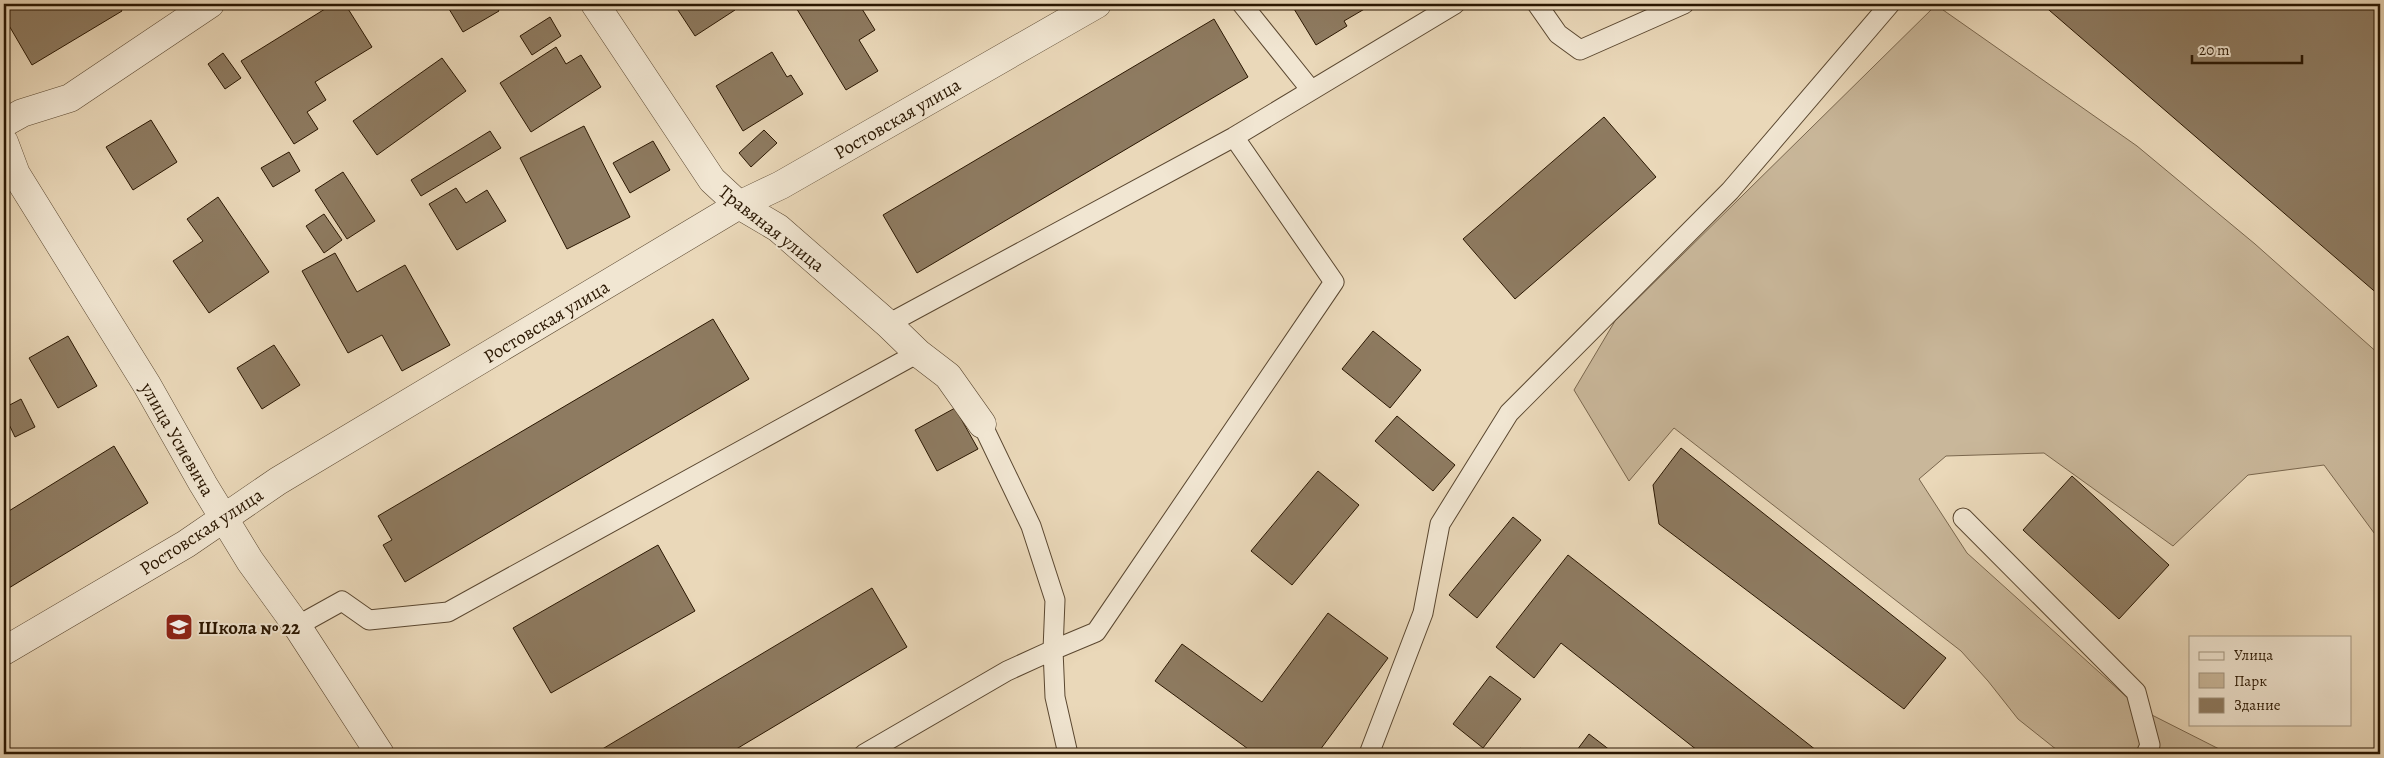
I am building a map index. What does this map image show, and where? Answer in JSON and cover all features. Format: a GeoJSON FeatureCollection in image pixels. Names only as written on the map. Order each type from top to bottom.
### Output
{"type":"FeatureCollection","features":[{"type":"Feature","properties":{"kind":"street"},"geometry":{"type":"LineString","coordinates":[[4,123],[22,113],[70,98],[210,4]]}},
{"type":"Feature","properties":{"kind":"street","name":"Травяная улица"},"geometry":{"type":"LineString","coordinates":[[595,4],[712,180],[739,205],[778,228],[888,324],[918,353],[948,376],[982,424]]}},
{"type":"Feature","properties":{"kind":"street","name":"Ростовская улица"},"geometry":{"type":"LineString","coordinates":[[4,651],[186,544],[278,481],[739,205],[781,185],[1097,4]]}},
{"type":"Feature","properties":{"kind":"street","name":"улица Усиевича"},"geometry":{"type":"LineString","coordinates":[[4,142],[16,174],[147,386],[250,562],[297,626],[380,754]]}},
{"type":"Feature","properties":{"kind":"lane"},"geometry":{"type":"LineString","coordinates":[[1242,4],[1311,90]]}},
{"type":"Feature","properties":{"kind":"lane"},"geometry":{"type":"LineString","coordinates":[[888,324],[1234,137],[1455,4]]}},
{"type":"Feature","properties":{"kind":"lane"},"geometry":{"type":"LineString","coordinates":[[1537,4],[1558,34],[1580,50],[1684,4]]}},
{"type":"Feature","properties":{"kind":"lane"},"geometry":{"type":"LineString","coordinates":[[1368,754],[1423,613],[1440,524],[1509,412],[1730,191],[1890,4]]}},
{"type":"Feature","properties":{"kind":"lane"},"geometry":{"type":"LineString","coordinates":[[864,754],[1007,671],[1096,632],[1334,282],[1234,137]]}},
{"type":"Feature","properties":{"kind":"lane"},"geometry":{"type":"LineString","coordinates":[[297,626],[342,601],[369,620],[448,612],[918,353]]}},
{"type":"Feature","properties":{"kind":"lane"},"geometry":{"type":"LineString","coordinates":[[982,424],[1031,526],[1055,600],[1053,650],[1055,696],[1068,754]]}},
{"type":"Feature","properties":{"kind":"lane"},"geometry":{"type":"LineString","coordinates":[[1963,518],[2136,692],[2150,745],[2146,754]]}},
{"type":"Feature","properties":{"kind":"green space"},"geometry":{"type":"Polygon","coordinates":[[[1936,5],[2137,146],[2255,244],[2380,355],[2380,541],[2324,465],[2248,475],[2173,546],[2044,453],[1946,456],[1919,479],[1967,553],[2140,709],[2229,754],[2062,754],[2018,719],[1961,651],[1674,428],[1629,481],[1574,390],[1615,321],[1936,5]]]}},
{"type":"Feature","properties":{"kind":"building"},"geometry":{"type":"Polygon","coordinates":[[[4,4],[118,4],[122,11],[32,65],[4,17],[4,4]]]}},
{"type":"Feature","properties":{"kind":"building"},"geometry":{"type":"Polygon","coordinates":[[[333,4],[345,4],[372,47],[315,82],[326,100],[307,112],[318,129],[294,144],[241,61],[333,4]]]}},
{"type":"Feature","properties":{"kind":"building"},"geometry":{"type":"Polygon","coordinates":[[[446,4],[495,4],[499,11],[463,32],[446,4]]]}},
{"type":"Feature","properties":{"kind":"building"},"geometry":{"type":"Polygon","coordinates":[[[674,4],[731,4],[735,10],[695,36],[674,4]]]}},
{"type":"Feature","properties":{"kind":"building"},"geometry":{"type":"Polygon","coordinates":[[[800,4],[859,4],[875,30],[859,40],[878,71],[846,90],[795,6],[800,4]]]}},
{"type":"Feature","properties":{"kind":"building"},"geometry":{"type":"Polygon","coordinates":[[[1291,4],[1373,4],[1344,21],[1347,26],[1316,45],[1291,4]]]}},
{"type":"Feature","properties":{"kind":"building"},"geometry":{"type":"Polygon","coordinates":[[[2042,4],[2380,4],[2380,296],[2042,4]]]}},
{"type":"Feature","properties":{"kind":"building"},"geometry":{"type":"Polygon","coordinates":[[[550,17],[561,36],[532,55],[520,36],[550,17]]]}},
{"type":"Feature","properties":{"kind":"building"},"geometry":{"type":"Polygon","coordinates":[[[1214,19],[1248,77],[917,273],[883,215],[1214,19]]]}},
{"type":"Feature","properties":{"kind":"building"},"geometry":{"type":"Polygon","coordinates":[[[556,47],[566,64],[581,55],[601,87],[531,132],[500,83],[556,47]]]}},
{"type":"Feature","properties":{"kind":"building"},"geometry":{"type":"Polygon","coordinates":[[[772,52],[787,77],[791,75],[803,94],[743,131],[716,86],[772,52]]]}},
{"type":"Feature","properties":{"kind":"building"},"geometry":{"type":"Polygon","coordinates":[[[223,53],[241,78],[225,89],[208,64],[223,53]]]}},
{"type":"Feature","properties":{"kind":"building"},"geometry":{"type":"Polygon","coordinates":[[[442,58],[466,91],[377,155],[353,121],[442,58]]]}},
{"type":"Feature","properties":{"kind":"building"},"geometry":{"type":"Polygon","coordinates":[[[1604,117],[1656,177],[1515,299],[1463,239],[1604,117]]]}},
{"type":"Feature","properties":{"kind":"building"},"geometry":{"type":"Polygon","coordinates":[[[151,120],[177,162],[133,190],[106,147],[151,120]]]}},
{"type":"Feature","properties":{"kind":"building"},"geometry":{"type":"Polygon","coordinates":[[[584,126],[630,217],[567,249],[520,158],[584,126]]]}},
{"type":"Feature","properties":{"kind":"building"},"geometry":{"type":"Polygon","coordinates":[[[764,130],[777,143],[751,167],[739,153],[764,130]]]}},
{"type":"Feature","properties":{"kind":"building"},"geometry":{"type":"Polygon","coordinates":[[[490,131],[501,148],[421,196],[411,180],[490,131]]]}},
{"type":"Feature","properties":{"kind":"building"},"geometry":{"type":"Polygon","coordinates":[[[653,141],[670,170],[630,193],[613,163],[653,141]]]}},
{"type":"Feature","properties":{"kind":"building"},"geometry":{"type":"Polygon","coordinates":[[[289,152],[300,171],[273,187],[261,168],[289,152]]]}},
{"type":"Feature","properties":{"kind":"building"},"geometry":{"type":"Polygon","coordinates":[[[343,172],[375,221],[347,239],[315,190],[343,172]]]}},
{"type":"Feature","properties":{"kind":"building"},"geometry":{"type":"Polygon","coordinates":[[[456,188],[466,203],[487,190],[506,221],[457,250],[429,204],[456,188]]]}},
{"type":"Feature","properties":{"kind":"building"},"geometry":{"type":"Polygon","coordinates":[[[218,197],[269,272],[209,313],[173,261],[203,241],[187,219],[218,197]]]}},
{"type":"Feature","properties":{"kind":"building"},"geometry":{"type":"Polygon","coordinates":[[[324,214],[342,240],[324,253],[306,226],[324,214]]]}},
{"type":"Feature","properties":{"kind":"building"},"geometry":{"type":"Polygon","coordinates":[[[335,253],[357,292],[405,265],[450,345],[402,371],[382,335],[348,353],[302,271],[335,253]]]}},
{"type":"Feature","properties":{"kind":"building"},"geometry":{"type":"Polygon","coordinates":[[[713,319],[749,379],[405,582],[383,545],[392,540],[378,516],[713,319]]]}},
{"type":"Feature","properties":{"kind":"building"},"geometry":{"type":"Polygon","coordinates":[[[1373,331],[1421,370],[1390,408],[1342,369],[1373,331]]]}},
{"type":"Feature","properties":{"kind":"building"},"geometry":{"type":"Polygon","coordinates":[[[68,336],[97,386],[58,408],[29,358],[68,336]]]}},
{"type":"Feature","properties":{"kind":"building"},"geometry":{"type":"Polygon","coordinates":[[[274,345],[300,385],[262,409],[237,368],[274,345]]]}},
{"type":"Feature","properties":{"kind":"building"},"geometry":{"type":"Polygon","coordinates":[[[21,399],[35,427],[15,437],[4,414],[4,408],[21,399]]]}},
{"type":"Feature","properties":{"kind":"building"},"geometry":{"type":"Polygon","coordinates":[[[955,408],[978,449],[937,471],[915,430],[955,408]]]}},
{"type":"Feature","properties":{"kind":"building"},"geometry":{"type":"Polygon","coordinates":[[[1397,416],[1455,465],[1433,491],[1375,441],[1397,416]]]}},
{"type":"Feature","properties":{"kind":"building"},"geometry":{"type":"Polygon","coordinates":[[[114,446],[148,503],[4,591],[4,514],[114,446]]]}},
{"type":"Feature","properties":{"kind":"building"},"geometry":{"type":"Polygon","coordinates":[[[1681,448],[1946,658],[1904,709],[1659,524],[1653,485],[1681,448]]]}},
{"type":"Feature","properties":{"kind":"building"},"geometry":{"type":"Polygon","coordinates":[[[1318,471],[1359,505],[1292,585],[1251,551],[1318,471]]]}},
{"type":"Feature","properties":{"kind":"building"},"geometry":{"type":"Polygon","coordinates":[[[2072,476],[2169,565],[2119,619],[2023,530],[2072,476]]]}},
{"type":"Feature","properties":{"kind":"building"},"geometry":{"type":"Polygon","coordinates":[[[1513,517],[1541,540],[1477,618],[1449,595],[1513,517]]]}},
{"type":"Feature","properties":{"kind":"building"},"geometry":{"type":"Polygon","coordinates":[[[658,545],[695,611],[551,693],[513,628],[658,545]]]}},
{"type":"Feature","properties":{"kind":"building"},"geometry":{"type":"Polygon","coordinates":[[[1568,555],[1821,754],[1702,754],[1561,643],[1534,678],[1496,647],[1568,555]]]}},
{"type":"Feature","properties":{"kind":"building"},"geometry":{"type":"Polygon","coordinates":[[[872,588],[907,647],[728,754],[594,754],[872,588]]]}},
{"type":"Feature","properties":{"kind":"building"},"geometry":{"type":"Polygon","coordinates":[[[1328,613],[1388,658],[1317,754],[1255,754],[1155,681],[1182,644],[1262,702],[1328,613]]]}},
{"type":"Feature","properties":{"kind":"building"},"geometry":{"type":"Polygon","coordinates":[[[1490,676],[1521,699],[1483,748],[1453,724],[1490,676]]]}},
{"type":"Feature","properties":{"kind":"building"},"geometry":{"type":"Polygon","coordinates":[[[1589,734],[1615,754],[1574,754],[1589,734]]]}},
{"type":"Feature","properties":{"kind":"building"},"geometry":{"type":"Polygon","coordinates":[[[1520,748],[1528,754],[1516,754],[1520,748]]]}},
{"type":"Feature","properties":{"kind":"place","name":"Школа № 22"},"geometry":{"type":"Point","coordinates":[179,627]}}]}
